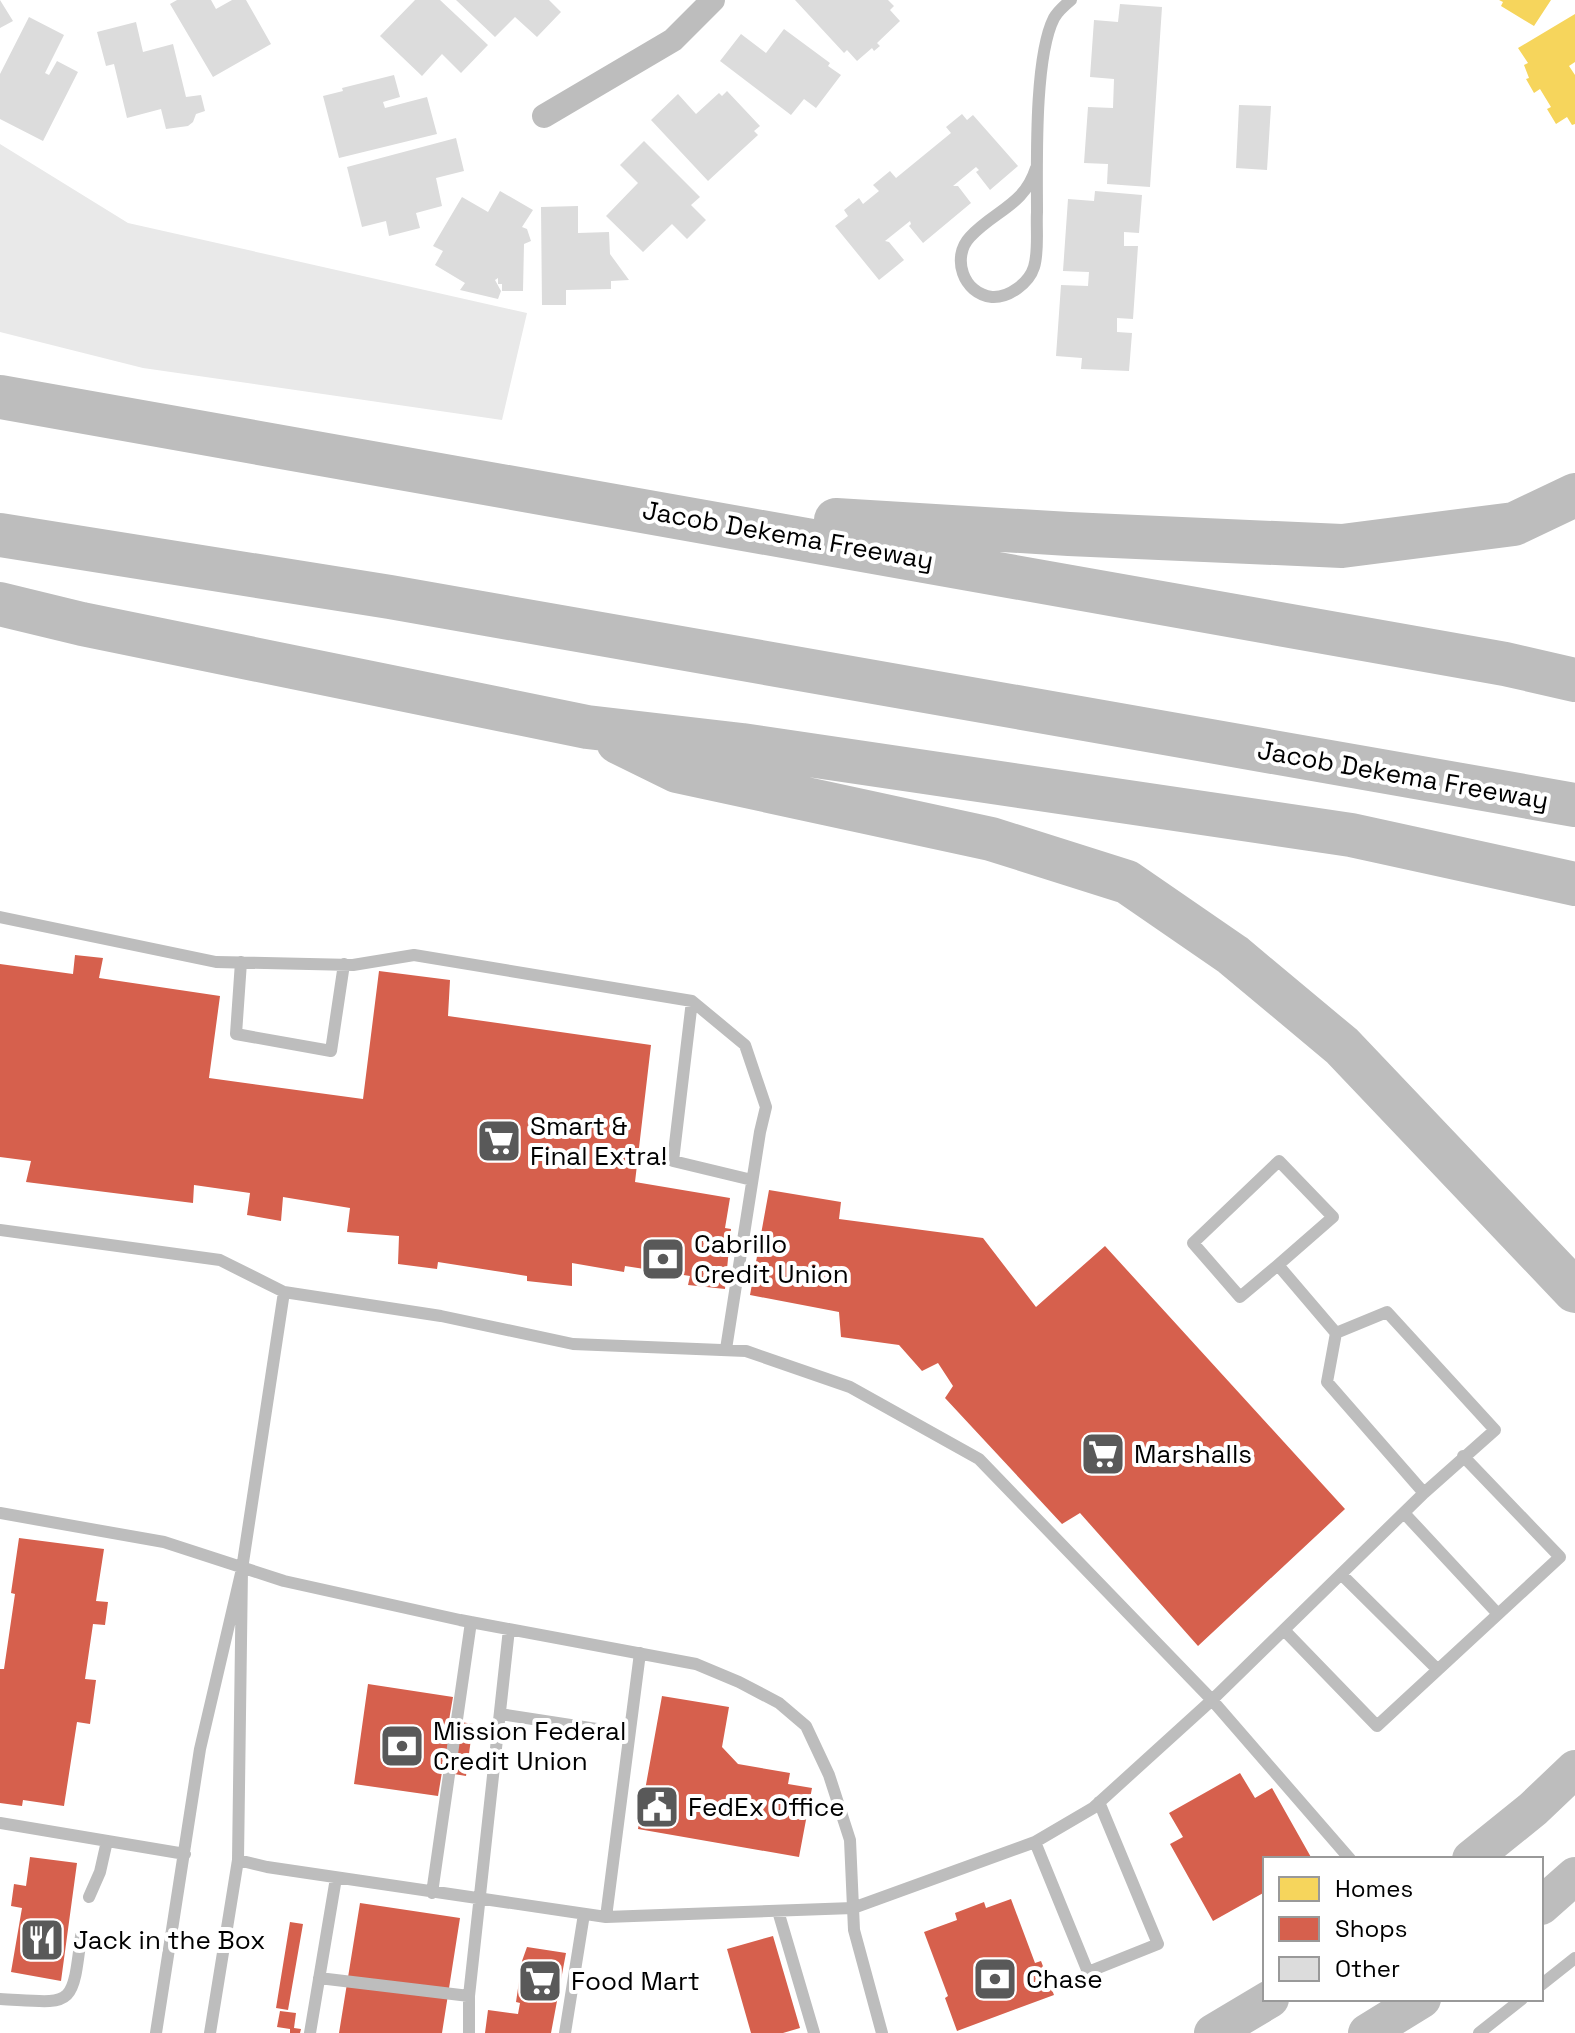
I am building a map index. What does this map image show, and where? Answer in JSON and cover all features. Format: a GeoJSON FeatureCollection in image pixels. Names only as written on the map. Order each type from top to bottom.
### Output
{"type":"FeatureCollection","features":[{"type":"Feature","properties":{"kind":"highway","name":"Jacob Dekema Freeway"},"geometry":{"type":"LineString","coordinates":[[0,397],[1505,664],[1575,680]]}},
{"type":"Feature","properties":{"kind":"highway"},"geometry":{"type":"LineString","coordinates":[[630,507],[1069,534],[1342,546],[1514,524],[1575,495]]}},
{"type":"Feature","properties":{"kind":"highway","name":"Jacob Dekema Freeway"},"geometry":{"type":"LineString","coordinates":[[0,535],[390,597],[1575,805]]}},
{"type":"Feature","properties":{"kind":"highway"},"geometry":{"type":"LineString","coordinates":[[0,604],[96,627],[587,727],[758,747],[1351,835],[1575,884]]}},
{"type":"Feature","properties":{"kind":"highway"},"geometry":{"type":"LineString","coordinates":[[587,727],[677,771],[991,839],[1127,882],[1233,955],[1342,1046],[1575,1291]]}},
{"type":"Feature","properties":{"kind":"main road"},"geometry":{"type":"LineString","coordinates":[[1473,1857],[1533,1809],[1575,1769]]}},
{"type":"Feature","properties":{"kind":"main road"},"geometry":{"type":"LineString","coordinates":[[1543,1904],[1575,1876]]}},
{"type":"Feature","properties":{"kind":"main road"},"geometry":{"type":"LineString","coordinates":[[1213,2033],[1267,2001]]}},
{"type":"Feature","properties":{"kind":"main road"},"geometry":{"type":"LineString","coordinates":[[1367,2033],[1419,2001]]}},
{"type":"Feature","properties":{"kind":"street"},"geometry":{"type":"LineString","coordinates":[[544,116],[673,40],[713,0]]}},
{"type":"Feature","properties":{"kind":"lane"},"geometry":{"type":"LineString","coordinates":[[1036,168],[1031,182],[1017,202],[968,238],[960,261],[961,271],[979,294],[1002,296],[1013,292],[1034,268],[1036,168],[1046,42],[1055,16],[1071,0]]}},
{"type":"Feature","properties":{"kind":"lane"},"geometry":{"type":"LineString","coordinates":[[0,917],[216,962],[344,964],[414,955],[692,1001],[745,1045],[766,1107],[726,1349]]}},
{"type":"Feature","properties":{"kind":"lane"},"geometry":{"type":"LineString","coordinates":[[241,962],[236,1034],[331,1051],[344,964]]}},
{"type":"Feature","properties":{"kind":"lane"},"geometry":{"type":"LineString","coordinates":[[692,1001],[673,1161],[752,1180]]}},
{"type":"Feature","properties":{"kind":"lane"},"geometry":{"type":"LineString","coordinates":[[1279,1161],[1333,1217],[1278,1265],[1240,1297],[1193,1243],[1279,1161]]}},
{"type":"Feature","properties":{"kind":"lane"},"geometry":{"type":"LineString","coordinates":[[0,1230],[220,1260],[284,1292],[441,1316],[573,1344],[746,1351],[850,1387],[979,1459],[1212,1700],[1348,1857]]}},
{"type":"Feature","properties":{"kind":"lane"},"geometry":{"type":"LineString","coordinates":[[1278,1265],[1336,1333]]}},
{"type":"Feature","properties":{"kind":"lane"},"geometry":{"type":"LineString","coordinates":[[156,2033],[200,1749],[242,1569],[284,1292]]}},
{"type":"Feature","properties":{"kind":"lane"},"geometry":{"type":"LineString","coordinates":[[238,1860],[432,1893],[606,1917],[853,1908],[1035,1842],[1099,1802],[1212,1700],[1424,1493],[1495,1430],[1387,1312],[1336,1333]]}},
{"type":"Feature","properties":{"kind":"lane"},"geometry":{"type":"LineString","coordinates":[[1336,1333],[1327,1382],[1424,1493]]}},
{"type":"Feature","properties":{"kind":"lane"},"geometry":{"type":"LineString","coordinates":[[1284,1630],[1377,1726],[1560,1557],[1463,1456]]}},
{"type":"Feature","properties":{"kind":"lane"},"geometry":{"type":"LineString","coordinates":[[0,1513],[164,1542],[299,1585],[471,1622],[696,1664],[779,1703],[806,1726],[829,1775],[850,1840],[854,1930],[882,2033]]}},
{"type":"Feature","properties":{"kind":"lane"},"geometry":{"type":"LineString","coordinates":[[1404,1513],[1498,1614]]}},
{"type":"Feature","properties":{"kind":"lane"},"geometry":{"type":"LineString","coordinates":[[210,2033],[238,1860],[242,1569]]}},
{"type":"Feature","properties":{"kind":"lane"},"geometry":{"type":"LineString","coordinates":[[1341,1574],[1437,1669]]}},
{"type":"Feature","properties":{"kind":"lane"},"geometry":{"type":"LineString","coordinates":[[432,1893],[471,1622]]}},
{"type":"Feature","properties":{"kind":"lane"},"geometry":{"type":"LineString","coordinates":[[469,2033],[469,1996],[509,1629]]}},
{"type":"Feature","properties":{"kind":"lane"},"geometry":{"type":"LineString","coordinates":[[606,1917],[640,1653]]}},
{"type":"Feature","properties":{"kind":"lane"},"geometry":{"type":"LineString","coordinates":[[500,1714],[629,1734]]}},
{"type":"Feature","properties":{"kind":"lane"},"geometry":{"type":"LineString","coordinates":[[1035,1842],[1088,1972],[1158,1944],[1099,1802]]}},
{"type":"Feature","properties":{"kind":"lane"},"geometry":{"type":"LineString","coordinates":[[0,1823],[185,1854]]}},
{"type":"Feature","properties":{"kind":"lane"},"geometry":{"type":"LineString","coordinates":[[89,1897],[100,1872],[107,1841]]}},
{"type":"Feature","properties":{"kind":"lane"},"geometry":{"type":"LineString","coordinates":[[310,2033],[336,1878]]}},
{"type":"Feature","properties":{"kind":"lane"},"geometry":{"type":"LineString","coordinates":[[778,1911],[814,2033]]}},
{"type":"Feature","properties":{"kind":"lane"},"geometry":{"type":"LineString","coordinates":[[565,2033],[584,1914]]}},
{"type":"Feature","properties":{"kind":"lane"},"geometry":{"type":"LineString","coordinates":[[0,1999],[56,2002],[69,1995],[75,1984],[81,1936]]}},
{"type":"Feature","properties":{"kind":"lane"},"geometry":{"type":"LineString","coordinates":[[1543,1983],[1575,1958]]}},
{"type":"Feature","properties":{"kind":"lane"},"geometry":{"type":"LineString","coordinates":[[319,1978],[469,1996]]}},
{"type":"Feature","properties":{"kind":"lane"},"geometry":{"type":"LineString","coordinates":[[1479,2033],[1519,2001]]}},
{"type":"Feature","properties":{"kind":"shaded area"},"geometry":{"type":"Polygon","coordinates":[[[0,144],[128,223],[527,313],[502,420],[143,368],[0,332],[0,144]]]}},
{"type":"Feature","properties":{"kind":"building: Homes"},"geometry":{"type":"Polygon","coordinates":[[[1499,0],[1551,0],[1534,26],[1501,6],[1503,2],[1499,0]]]}},
{"type":"Feature","properties":{"kind":"building: Homes"},"geometry":{"type":"Polygon","coordinates":[[[1575,14],[1575,62],[1569,66],[1575,75],[1575,124],[1572,125],[1567,117],[1556,124],[1547,109],[1551,107],[1540,89],[1534,93],[1526,79],[1529,78],[1524,65],[1528,63],[1518,48],[1575,14]]]}},
{"type":"Feature","properties":{"kind":"building: Shops"},"geometry":{"type":"Polygon","coordinates":[[[75,955],[103,958],[99,978],[220,996],[209,1078],[363,1099],[379,971],[450,980],[448,1016],[651,1045],[635,1182],[730,1198],[725,1228],[731,1229],[725,1289],[688,1285],[690,1276],[625,1266],[624,1272],[572,1263],[572,1286],[527,1281],[527,1276],[438,1262],[437,1269],[398,1264],[399,1236],[347,1232],[350,1208],[283,1197],[281,1221],[247,1215],[250,1193],[194,1185],[193,1203],[26,1182],[31,1161],[0,1157],[0,964],[73,974],[75,955]]]}},
{"type":"Feature","properties":{"kind":"building: Shops"},"geometry":{"type":"Polygon","coordinates":[[[769,1190],[841,1202],[839,1219],[983,1238],[1036,1307],[1105,1246],[1345,1509],[1198,1646],[1080,1513],[1062,1524],[945,1398],[953,1386],[938,1363],[922,1371],[899,1345],[841,1337],[839,1312],[750,1295],[769,1190]]]}},
{"type":"Feature","properties":{"kind":"building: Shops"},"geometry":{"type":"Polygon","coordinates":[[[19,1538],[104,1549],[96,1601],[108,1602],[105,1625],[93,1624],[85,1679],[96,1680],[90,1724],[77,1722],[64,1806],[23,1800],[22,1806],[0,1803],[0,1669],[4,1669],[15,1594],[11,1593],[19,1538]]]}},
{"type":"Feature","properties":{"kind":"building: Shops","name":"Mission Federal Credit Union"},"geometry":{"type":"Polygon","coordinates":[[[368,1684],[453,1697],[449,1720],[473,1724],[466,1776],[442,1772],[438,1796],[354,1784],[368,1684]]]}},
{"type":"Feature","properties":{"kind":"building: Shops"},"geometry":{"type":"Polygon","coordinates":[[[662,1696],[729,1707],[722,1747],[738,1764],[790,1773],[788,1784],[812,1788],[799,1857],[638,1829],[662,1696]]]}},
{"type":"Feature","properties":{"kind":"building: Shops"},"geometry":{"type":"Polygon","coordinates":[[[1240,1773],[1255,1798],[1272,1788],[1311,1857],[1263,1857],[1263,1893],[1213,1921],[1170,1844],[1183,1837],[1169,1813],[1240,1773]]]}},
{"type":"Feature","properties":{"kind":"building: Shops","name":"Jack in the Box"},"geometry":{"type":"Polygon","coordinates":[[[30,1857],[77,1863],[61,1981],[11,1972],[22,1908],[11,1906],[14,1884],[26,1886],[30,1857]]]}},
{"type":"Feature","properties":{"kind":"building: Shops","name":"Chase"},"geometry":{"type":"Polygon","coordinates":[[[1011,1899],[1035,1963],[1041,1961],[1054,1995],[957,2031],[945,1998],[948,1996],[924,1932],[957,1920],[955,1913],[984,1902],[986,1908],[1011,1899]]]}},
{"type":"Feature","properties":{"kind":"building: Shops"},"geometry":{"type":"Polygon","coordinates":[[[360,1903],[460,1918],[442,2033],[339,2033],[360,1903]]]}},
{"type":"Feature","properties":{"kind":"building: Shops"},"geometry":{"type":"Polygon","coordinates":[[[290,1922],[303,1924],[288,2010],[276,2008],[290,1922]]]}},
{"type":"Feature","properties":{"kind":"building: Shops"},"geometry":{"type":"Polygon","coordinates":[[[773,1936],[800,2028],[783,2033],[751,2033],[727,1949],[773,1936]]]}},
{"type":"Feature","properties":{"kind":"building: Shops","name":"Food Mart"},"geometry":{"type":"Polygon","coordinates":[[[527,1947],[566,1953],[551,2033],[485,2033],[488,2010],[518,2014],[520,2003],[516,2002],[527,1947]]]}},
{"type":"Feature","properties":{"kind":"building: Shops"},"geometry":{"type":"Polygon","coordinates":[[[280,2011],[296,2013],[294,2028],[301,2029],[300,2033],[290,2033],[290,2029],[277,2027],[280,2011]]]}},
{"type":"Feature","properties":{"kind":"building: Other"},"geometry":{"type":"Polygon","coordinates":[[[0,0],[13,21],[0,28],[0,0]]]}},
{"type":"Feature","properties":{"kind":"building: Other"},"geometry":{"type":"Polygon","coordinates":[[[177,0],[211,0],[216,9],[232,0],[246,0],[271,44],[213,77],[170,4],[177,0]]]}},
{"type":"Feature","properties":{"kind":"building: Other"},"geometry":{"type":"Polygon","coordinates":[[[415,0],[440,0],[488,45],[461,73],[442,54],[422,76],[380,36],[415,0]]]}},
{"type":"Feature","properties":{"kind":"building: Other"},"geometry":{"type":"Polygon","coordinates":[[[456,0],[549,0],[561,12],[537,37],[515,17],[495,37],[456,0]]]}},
{"type":"Feature","properties":{"kind":"building: Other"},"geometry":{"type":"Polygon","coordinates":[[[795,0],[888,0],[894,6],[890,10],[900,21],[877,43],[880,46],[874,51],[872,48],[857,61],[847,50],[844,53],[795,0]]]}},
{"type":"Feature","properties":{"kind":"building: Other"},"geometry":{"type":"Polygon","coordinates":[[[1120,4],[1162,7],[1150,187],[1107,184],[1108,164],[1084,163],[1088,107],[1113,108],[1114,79],[1090,77],[1094,20],[1118,22],[1120,4]]]}},
{"type":"Feature","properties":{"kind":"building: Other"},"geometry":{"type":"Polygon","coordinates":[[[29,17],[64,35],[45,73],[49,75],[57,61],[78,72],[43,141],[0,119],[0,74],[29,17]]]}},
{"type":"Feature","properties":{"kind":"building: Other"},"geometry":{"type":"Polygon","coordinates":[[[136,22],[143,52],[173,44],[186,97],[201,95],[205,111],[196,114],[188,126],[166,129],[161,109],[127,118],[114,64],[106,66],[97,32],[136,22]]]}},
{"type":"Feature","properties":{"kind":"building: Other"},"geometry":{"type":"Polygon","coordinates":[[[784,29],[830,63],[828,66],[841,75],[816,108],[804,99],[791,115],[720,61],[741,34],[766,53],[784,29]]]}},
{"type":"Feature","properties":{"kind":"building: Other"},"geometry":{"type":"Polygon","coordinates":[[[394,75],[400,97],[383,102],[385,108],[427,97],[437,134],[339,158],[323,96],[394,75]]]}},
{"type":"Feature","properties":{"kind":"building: Other"},"geometry":{"type":"Polygon","coordinates":[[[727,91],[760,126],[754,131],[758,135],[708,181],[651,120],[678,94],[696,114],[719,93],[722,96],[727,91]]]}},
{"type":"Feature","properties":{"kind":"building: Other"},"geometry":{"type":"Polygon","coordinates":[[[1239,105],[1271,106],[1267,170],[1236,168],[1239,105]]]}},
{"type":"Feature","properties":{"kind":"building: Other"},"geometry":{"type":"Polygon","coordinates":[[[962,114],[967,120],[973,115],[1018,166],[990,190],[976,172],[979,170],[976,167],[953,186],[958,186],[971,203],[923,243],[909,226],[910,221],[885,241],[904,260],[879,280],[835,226],[848,216],[844,210],[859,198],[863,204],[879,191],[873,185],[890,171],[896,178],[951,133],[946,127],[962,114]]]}},
{"type":"Feature","properties":{"kind":"building: Other"},"geometry":{"type":"Polygon","coordinates":[[[456,138],[464,171],[436,178],[442,206],[416,213],[420,228],[389,236],[386,221],[362,227],[347,167],[456,138]]]}},
{"type":"Feature","properties":{"kind":"building: Other"},"geometry":{"type":"Polygon","coordinates":[[[644,141],[700,197],[691,205],[706,220],[687,239],[672,224],[643,252],[606,216],[638,183],[620,165],[644,141]]]}},
{"type":"Feature","properties":{"kind":"building: Other"},"geometry":{"type":"Polygon","coordinates":[[[500,191],[533,210],[522,227],[527,229],[531,241],[524,244],[523,291],[502,291],[498,278],[495,280],[501,291],[498,299],[460,290],[465,283],[435,265],[443,251],[433,246],[462,197],[488,212],[500,191]]]}},
{"type":"Feature","properties":{"kind":"building: Other"},"geometry":{"type":"Polygon","coordinates":[[[1095,191],[1142,195],[1139,233],[1124,232],[1124,246],[1138,246],[1133,319],[1117,318],[1117,332],[1132,333],[1129,371],[1081,369],[1082,358],[1056,356],[1061,285],[1088,286],[1089,272],[1063,271],[1068,199],[1094,201],[1095,191]]]}},
{"type":"Feature","properties":{"kind":"building: Other"},"geometry":{"type":"Polygon","coordinates":[[[578,206],[578,233],[609,232],[610,254],[629,280],[611,281],[611,289],[566,290],[566,305],[542,305],[541,207],[578,206]]]}},
{"type":"Feature","properties":{"kind":"place","name":"Smart & Final Extra!"},"geometry":{"type":"Point","coordinates":[499,1141]}},
{"type":"Feature","properties":{"kind":"place","name":"Cabrillo Credit Union"},"geometry":{"type":"Point","coordinates":[663,1259]}},
{"type":"Feature","properties":{"kind":"place","name":"Marshalls"},"geometry":{"type":"Point","coordinates":[1103,1454]}},
{"type":"Feature","properties":{"kind":"place","name":"Mission Federal Credit Union"},"geometry":{"type":"Point","coordinates":[402,1746]}},
{"type":"Feature","properties":{"kind":"place","name":"FedEx Office"},"geometry":{"type":"Point","coordinates":[657,1807]}},
{"type":"Feature","properties":{"kind":"place","name":"Jack in the Box"},"geometry":{"type":"Point","coordinates":[42,1940]}},
{"type":"Feature","properties":{"kind":"place","name":"Chase"},"geometry":{"type":"Point","coordinates":[995,1979]}},
{"type":"Feature","properties":{"kind":"place","name":"Food Mart"},"geometry":{"type":"Point","coordinates":[540,1981]}}]}
